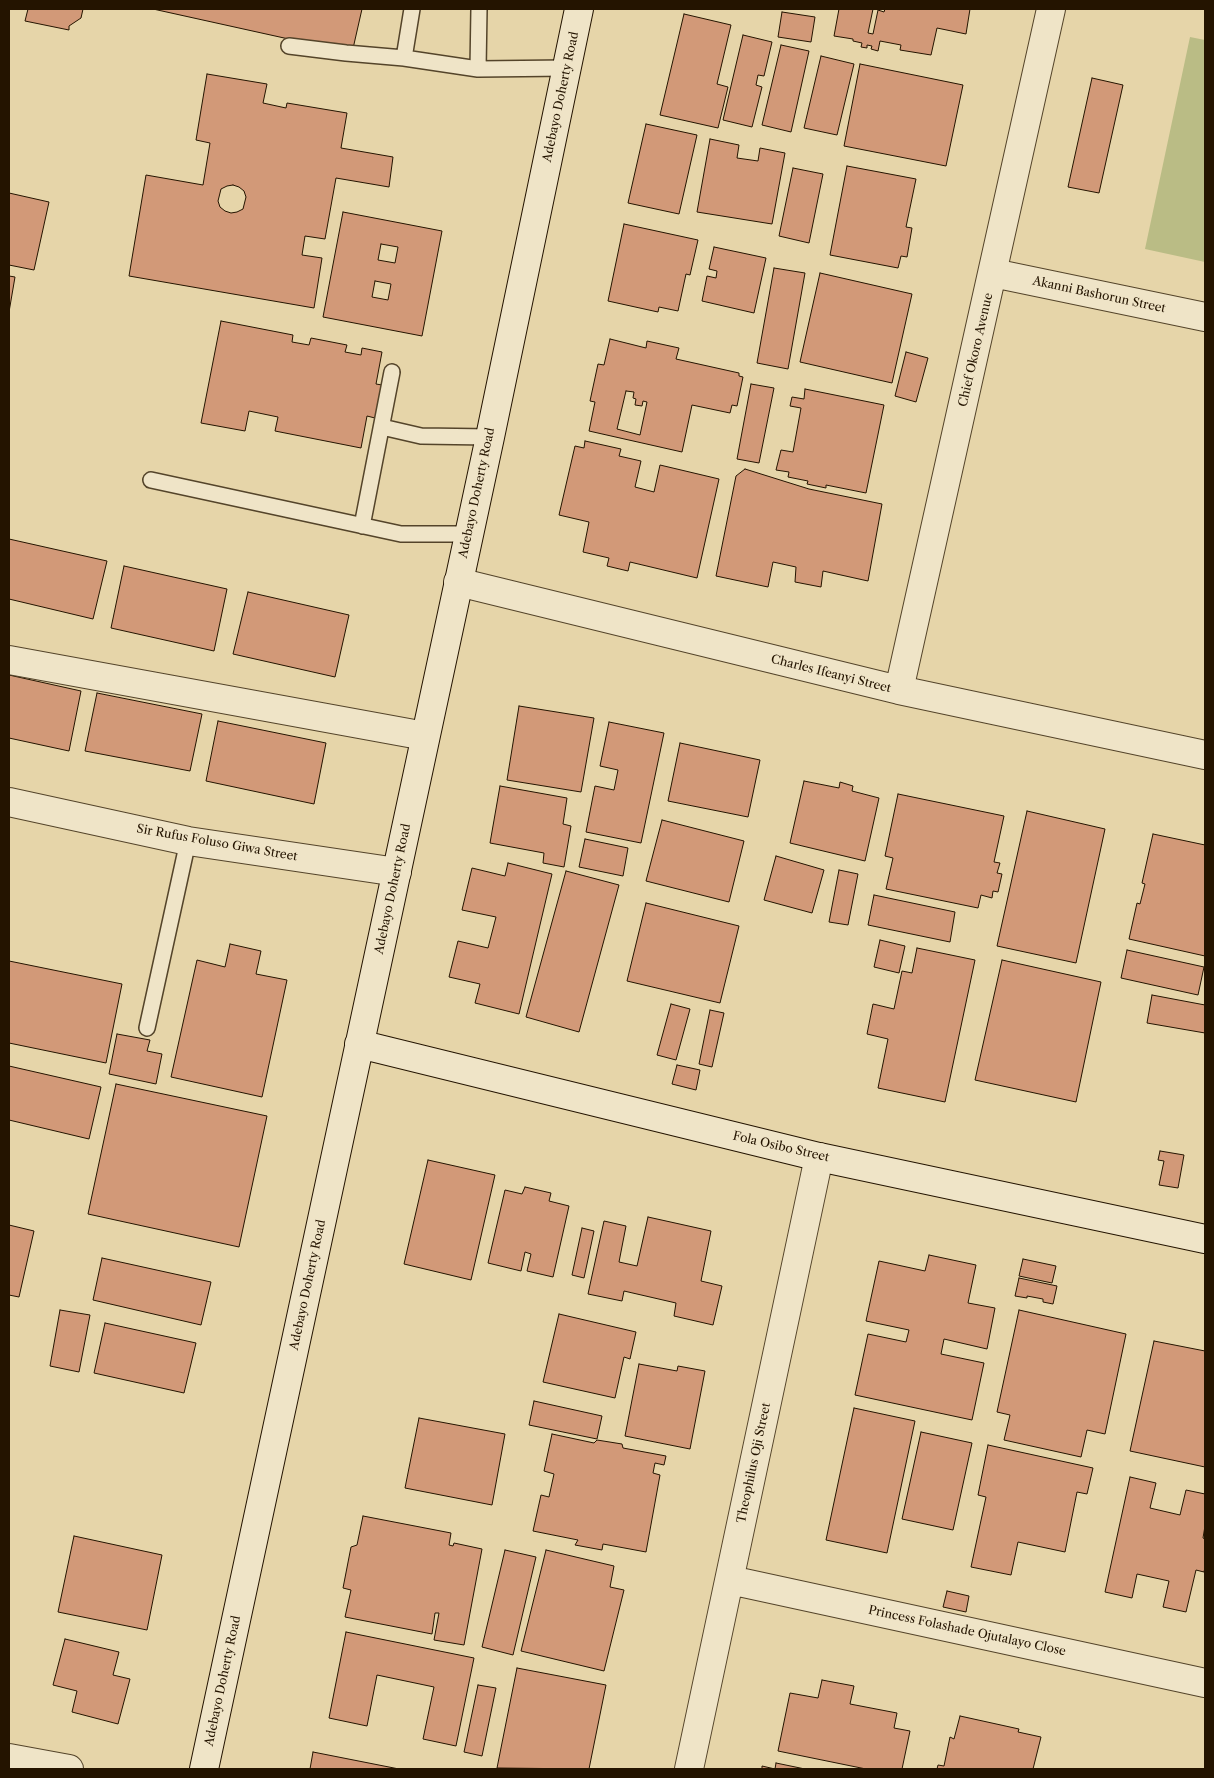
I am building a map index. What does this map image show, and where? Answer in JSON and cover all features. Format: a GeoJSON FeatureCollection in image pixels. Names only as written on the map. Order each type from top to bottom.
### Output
{"type":"FeatureCollection","features":[{"type":"Feature","properties":{"kind":"street","name":"Adebayo Doherty Road"},"geometry":{"type":"LineString","coordinates":[[204,1769],[490,437],[579,9]]}},
{"type":"Feature","properties":{"kind":"street","name":"Chief Okoro Avenue"},"geometry":{"type":"LineString","coordinates":[[899,690],[1051,9]]}},
{"type":"Feature","properties":{"kind":"street","name":"Akanni Bashorun Street"},"geometry":{"type":"LineString","coordinates":[[993,272],[1205,317]]}},
{"type":"Feature","properties":{"kind":"street","name":"Charles Ifeanyi Street"},"geometry":{"type":"LineString","coordinates":[[458,582],[899,690],[1205,755]]}},
{"type":"Feature","properties":{"kind":"street"},"geometry":{"type":"LineString","coordinates":[[9,660],[425,736]]}},
{"type":"Feature","properties":{"kind":"street","name":"Sir Rufus Foluso Giwa Street"},"geometry":{"type":"LineString","coordinates":[[9,802],[188,840],[396,872]]}},
{"type":"Feature","properties":{"kind":"street","name":"Fola Osibo Street"},"geometry":{"type":"LineString","coordinates":[[359,1044],[818,1157],[1205,1239]]}},
{"type":"Feature","properties":{"kind":"street","name":"Theophilus Oji Street"},"geometry":{"type":"LineString","coordinates":[[689,1769],[818,1157]]}},
{"type":"Feature","properties":{"kind":"street","name":"Princess Folashade Ojutalayo Close"},"geometry":{"type":"LineString","coordinates":[[730,1580],[1205,1683]]}},
{"type":"Feature","properties":{"kind":"street"},"geometry":{"type":"LineString","coordinates":[[9,1758],[69,1769]]}},
{"type":"Feature","properties":{"kind":"lane"},"geometry":{"type":"LineString","coordinates":[[404,58],[412,9]]}},
{"type":"Feature","properties":{"kind":"lane"},"geometry":{"type":"LineString","coordinates":[[478,69],[479,9]]}},
{"type":"Feature","properties":{"kind":"lane"},"geometry":{"type":"LineString","coordinates":[[289,46],[404,58],[478,69],[567,68]]}},
{"type":"Feature","properties":{"kind":"lane"},"geometry":{"type":"LineString","coordinates":[[362,526],[392,372]]}},
{"type":"Feature","properties":{"kind":"lane"},"geometry":{"type":"LineString","coordinates":[[382,427],[421,436],[490,437]]}},
{"type":"Feature","properties":{"kind":"lane"},"geometry":{"type":"LineString","coordinates":[[151,480],[401,534],[468,534]]}},
{"type":"Feature","properties":{"kind":"lane"},"geometry":{"type":"LineString","coordinates":[[147,1028],[188,840]]}},
{"type":"Feature","properties":{"kind":"green space"},"geometry":{"type":"Polygon","coordinates":[[[1190,37],[1205,40],[1205,262],[1145,249],[1190,37]]]}},
{"type":"Feature","properties":{"kind":"building"},"geometry":{"type":"Polygon","coordinates":[[[28,9],[83,9],[81,18],[69,26],[69,30],[25,21],[28,9]]]}},
{"type":"Feature","properties":{"kind":"building"},"geometry":{"type":"Polygon","coordinates":[[[153,9],[362,9],[352,53],[153,9]]]}},
{"type":"Feature","properties":{"kind":"building"},"geometry":{"type":"Polygon","coordinates":[[[839,9],[873,9],[868,33],[873,34],[878,10],[884,12],[885,9],[970,9],[966,34],[937,28],[931,55],[900,50],[901,45],[880,41],[878,51],[871,49],[872,46],[867,45],[867,48],[861,47],[862,43],[853,41],[853,39],[834,36],[839,9]]]}},
{"type":"Feature","properties":{"kind":"building"},"geometry":{"type":"Polygon","coordinates":[[[782,12],[815,17],[811,42],[778,37],[782,12]]]}},
{"type":"Feature","properties":{"kind":"building"},"geometry":{"type":"Polygon","coordinates":[[[684,14],[731,25],[717,84],[728,87],[718,128],[660,115],[684,14]]]}},
{"type":"Feature","properties":{"kind":"building"},"geometry":{"type":"Polygon","coordinates":[[[743,35],[772,42],[764,76],[758,75],[756,85],[762,87],[752,127],[723,120],[743,35]]]}},
{"type":"Feature","properties":{"kind":"building"},"geometry":{"type":"Polygon","coordinates":[[[781,45],[809,51],[791,132],[762,125],[781,45]]]}},
{"type":"Feature","properties":{"kind":"building"},"geometry":{"type":"Polygon","coordinates":[[[821,56],[854,64],[837,135],[804,128],[821,56]]]}},
{"type":"Feature","properties":{"kind":"building"},"geometry":{"type":"Polygon","coordinates":[[[860,64],[963,85],[946,166],[844,146],[860,64]]]}},
{"type":"Feature","properties":{"kind":"building"},"geometry":{"type":"Polygon","coordinates":[[[207,74],[267,84],[263,103],[286,108],[287,103],[347,113],[341,148],[393,157],[389,187],[336,178],[325,239],[305,236],[302,255],[322,258],[314,308],[129,276],[146,175],[203,185],[210,143],[196,140],[207,74]],[[233,185],[221,189],[218,201],[220,207],[225,211],[231,213],[243,209],[246,197],[244,191],[233,185]]]}},
{"type":"Feature","properties":{"kind":"building"},"geometry":{"type":"Polygon","coordinates":[[[1092,78],[1123,85],[1099,193],[1068,187],[1092,78]]]}},
{"type":"Feature","properties":{"kind":"building"},"geometry":{"type":"Polygon","coordinates":[[[646,124],[697,135],[679,214],[628,203],[646,124]]]}},
{"type":"Feature","properties":{"kind":"building"},"geometry":{"type":"Polygon","coordinates":[[[710,139],[739,145],[737,158],[758,161],[760,148],[785,153],[772,224],[697,212],[710,139]]]}},
{"type":"Feature","properties":{"kind":"building"},"geometry":{"type":"Polygon","coordinates":[[[847,166],[916,179],[906,227],[912,228],[907,257],[901,256],[898,268],[830,255],[847,166]]]}},
{"type":"Feature","properties":{"kind":"building"},"geometry":{"type":"Polygon","coordinates":[[[793,168],[823,174],[809,243],[779,236],[793,168]]]}},
{"type":"Feature","properties":{"kind":"building"},"geometry":{"type":"Polygon","coordinates":[[[9,193],[49,202],[34,270],[9,265],[9,193]]]}},
{"type":"Feature","properties":{"kind":"building"},"geometry":{"type":"Polygon","coordinates":[[[343,212],[442,231],[422,336],[323,317],[343,212]],[[381,244],[378,260],[395,263],[398,247],[381,244]],[[375,281],[372,297],[388,300],[391,284],[375,281]]]}},
{"type":"Feature","properties":{"kind":"building"},"geometry":{"type":"Polygon","coordinates":[[[624,224],[698,240],[690,275],[686,274],[678,311],[659,307],[658,312],[608,301],[624,224]]]}},
{"type":"Feature","properties":{"kind":"building"},"geometry":{"type":"Polygon","coordinates":[[[714,247],[766,258],[754,313],[702,301],[707,276],[716,278],[717,271],[709,269],[714,247]]]}},
{"type":"Feature","properties":{"kind":"building"},"geometry":{"type":"Polygon","coordinates":[[[774,268],[805,273],[788,369],[757,363],[774,268]]]}},
{"type":"Feature","properties":{"kind":"building"},"geometry":{"type":"Polygon","coordinates":[[[820,273],[912,294],[892,383],[800,362],[820,273]]]}},
{"type":"Feature","properties":{"kind":"building"},"geometry":{"type":"Polygon","coordinates":[[[9,276],[15,277],[9,312],[9,276]]]}},
{"type":"Feature","properties":{"kind":"building"},"geometry":{"type":"Polygon","coordinates":[[[221,321],[293,335],[292,342],[309,345],[311,338],[347,345],[345,352],[361,355],[362,348],[382,352],[376,384],[382,385],[375,418],[367,416],[361,448],[275,431],[278,417],[249,411],[245,431],[201,423],[221,321]]]}},
{"type":"Feature","properties":{"kind":"building"},"geometry":{"type":"Polygon","coordinates":[[[610,339],[646,348],[647,341],[679,348],[676,359],[739,373],[739,376],[743,377],[737,406],[732,405],[730,413],[692,405],[682,452],[589,431],[595,402],[590,401],[598,364],[604,365],[610,339]],[[626,391],[617,429],[640,435],[647,402],[643,401],[642,406],[635,405],[634,392],[626,391]]]}},
{"type":"Feature","properties":{"kind":"building"},"geometry":{"type":"Polygon","coordinates":[[[906,352],[928,358],[916,402],[895,396],[906,352]]]}},
{"type":"Feature","properties":{"kind":"building"},"geometry":{"type":"Polygon","coordinates":[[[751,384],[774,388],[759,463],[737,459],[751,384]]]}},
{"type":"Feature","properties":{"kind":"building"},"geometry":{"type":"Polygon","coordinates":[[[805,389],[884,405],[866,493],[826,485],[826,488],[807,484],[808,481],[788,477],[789,472],[776,470],[781,450],[793,452],[801,408],[790,406],[792,397],[804,399],[805,389]]]}},
{"type":"Feature","properties":{"kind":"building"},"geometry":{"type":"Polygon","coordinates":[[[585,441],[621,449],[619,456],[641,461],[635,487],[654,492],[660,465],[719,479],[697,578],[630,562],[628,571],[607,566],[609,558],[583,552],[589,522],[559,515],[575,446],[584,448],[585,441]]]}},
{"type":"Feature","properties":{"kind":"building"},"geometry":{"type":"Polygon","coordinates":[[[745,469],[809,489],[882,504],[868,581],[823,571],[821,587],[795,582],[796,567],[773,562],[768,587],[716,576],[736,476],[745,469]]]}},
{"type":"Feature","properties":{"kind":"building"},"geometry":{"type":"Polygon","coordinates":[[[9,539],[107,561],[93,619],[9,599],[9,539]]]}},
{"type":"Feature","properties":{"kind":"building"},"geometry":{"type":"Polygon","coordinates":[[[124,566],[227,589],[214,651],[111,628],[124,566]]]}},
{"type":"Feature","properties":{"kind":"building"},"geometry":{"type":"Polygon","coordinates":[[[248,592],[349,615],[335,677],[233,654],[248,592]]]}},
{"type":"Feature","properties":{"kind":"building"},"geometry":{"type":"Polygon","coordinates":[[[9,675],[81,691],[69,751],[9,738],[9,675]]]}},
{"type":"Feature","properties":{"kind":"building"},"geometry":{"type":"Polygon","coordinates":[[[97,693],[202,714],[190,771],[85,751],[97,693]]]}},
{"type":"Feature","properties":{"kind":"building"},"geometry":{"type":"Polygon","coordinates":[[[519,706],[594,718],[581,792],[507,780],[519,706]]]}},
{"type":"Feature","properties":{"kind":"building"},"geometry":{"type":"Polygon","coordinates":[[[218,721],[326,743],[314,804],[206,781],[218,721]]]}},
{"type":"Feature","properties":{"kind":"building"},"geometry":{"type":"Polygon","coordinates":[[[609,722],[664,733],[641,843],[586,832],[595,786],[614,790],[618,770],[600,766],[609,722]]]}},
{"type":"Feature","properties":{"kind":"building"},"geometry":{"type":"Polygon","coordinates":[[[680,743],[760,760],[748,817],[668,801],[680,743]]]}},
{"type":"Feature","properties":{"kind":"building"},"geometry":{"type":"Polygon","coordinates":[[[804,781],[839,788],[840,782],[853,786],[852,791],[879,798],[865,861],[790,843],[804,781]]]}},
{"type":"Feature","properties":{"kind":"building"},"geometry":{"type":"Polygon","coordinates":[[[500,786],[567,798],[563,824],[571,826],[564,867],[543,863],[544,853],[490,843],[500,786]]]}},
{"type":"Feature","properties":{"kind":"building"},"geometry":{"type":"Polygon","coordinates":[[[898,794],[1004,816],[994,862],[1000,863],[997,873],[1002,874],[998,892],[993,891],[992,898],[981,895],[978,908],[886,889],[893,858],[885,856],[898,794]]]}},
{"type":"Feature","properties":{"kind":"building"},"geometry":{"type":"Polygon","coordinates":[[[1027,811],[1105,829],[1076,963],[997,946],[1027,811]]]}},
{"type":"Feature","properties":{"kind":"building"},"geometry":{"type":"Polygon","coordinates":[[[662,820],[744,841],[729,902],[646,881],[662,820]]]}},
{"type":"Feature","properties":{"kind":"building"},"geometry":{"type":"Polygon","coordinates":[[[1153,834],[1205,845],[1205,956],[1129,939],[1137,903],[1140,904],[1145,884],[1142,883],[1153,834]]]}},
{"type":"Feature","properties":{"kind":"building"},"geometry":{"type":"Polygon","coordinates":[[[585,839],[628,848],[623,876],[579,867],[585,839]]]}},
{"type":"Feature","properties":{"kind":"building"},"geometry":{"type":"Polygon","coordinates":[[[776,856],[824,870],[812,913],[764,900],[776,856]]]}},
{"type":"Feature","properties":{"kind":"building"},"geometry":{"type":"Polygon","coordinates":[[[508,863],[552,874],[519,1014],[475,1003],[480,984],[449,977],[458,941],[488,948],[496,917],[462,910],[472,868],[505,876],[508,863]]]}},
{"type":"Feature","properties":{"kind":"building"},"geometry":{"type":"Polygon","coordinates":[[[839,870],[858,874],[848,925],[829,922],[839,870]]]}},
{"type":"Feature","properties":{"kind":"building"},"geometry":{"type":"Polygon","coordinates":[[[566,871],[619,885],[579,1032],[526,1017],[566,871]]]}},
{"type":"Feature","properties":{"kind":"building"},"geometry":{"type":"Polygon","coordinates":[[[874,895],[955,912],[950,942],[868,925],[874,895]]]}},
{"type":"Feature","properties":{"kind":"building"},"geometry":{"type":"Polygon","coordinates":[[[646,903],[739,926],[720,1003],[627,981],[646,903]]]}},
{"type":"Feature","properties":{"kind":"building"},"geometry":{"type":"Polygon","coordinates":[[[880,940],[905,946],[899,973],[874,967],[880,940]]]}},
{"type":"Feature","properties":{"kind":"building"},"geometry":{"type":"Polygon","coordinates":[[[230,944],[261,951],[256,974],[287,980],[262,1097],[171,1077],[197,960],[225,967],[230,944]]]}},
{"type":"Feature","properties":{"kind":"building"},"geometry":{"type":"Polygon","coordinates":[[[917,948],[975,960],[945,1102],[878,1088],[888,1039],[867,1034],[873,1004],[894,1009],[902,971],[912,973],[917,948]]]}},
{"type":"Feature","properties":{"kind":"building"},"geometry":{"type":"Polygon","coordinates":[[[1127,950],[1204,967],[1198,995],[1121,978],[1127,950]]]}},
{"type":"Feature","properties":{"kind":"building"},"geometry":{"type":"Polygon","coordinates":[[[1002,960],[1101,982],[1076,1102],[975,1080],[1002,960]]]}},
{"type":"Feature","properties":{"kind":"building"},"geometry":{"type":"Polygon","coordinates":[[[9,961],[122,984],[106,1063],[9,1043],[9,961]]]}},
{"type":"Feature","properties":{"kind":"building"},"geometry":{"type":"Polygon","coordinates":[[[1152,995],[1205,1005],[1205,1033],[1147,1023],[1152,995]]]}},
{"type":"Feature","properties":{"kind":"building"},"geometry":{"type":"Polygon","coordinates":[[[671,1004],[690,1009],[676,1060],[657,1055],[671,1004]]]}},
{"type":"Feature","properties":{"kind":"building"},"geometry":{"type":"Polygon","coordinates":[[[710,1010],[724,1013],[712,1067],[699,1064],[710,1010]]]}},
{"type":"Feature","properties":{"kind":"building"},"geometry":{"type":"Polygon","coordinates":[[[117,1034],[150,1040],[147,1051],[162,1054],[156,1084],[109,1074],[117,1034]]]}},
{"type":"Feature","properties":{"kind":"building"},"geometry":{"type":"Polygon","coordinates":[[[677,1065],[700,1070],[696,1090],[672,1084],[677,1065]]]}},
{"type":"Feature","properties":{"kind":"building"},"geometry":{"type":"Polygon","coordinates":[[[9,1066],[101,1087],[89,1139],[9,1120],[9,1066]]]}},
{"type":"Feature","properties":{"kind":"building"},"geometry":{"type":"Polygon","coordinates":[[[116,1084],[267,1116],[239,1247],[88,1214],[116,1084]]]}},
{"type":"Feature","properties":{"kind":"building"},"geometry":{"type":"Polygon","coordinates":[[[1160,1151],[1184,1155],[1178,1188],[1159,1185],[1164,1161],[1158,1160],[1160,1151]]]}},
{"type":"Feature","properties":{"kind":"building"},"geometry":{"type":"Polygon","coordinates":[[[428,1160],[495,1175],[471,1280],[404,1264],[428,1160]]]}},
{"type":"Feature","properties":{"kind":"building"},"geometry":{"type":"Polygon","coordinates":[[[525,1187],[551,1193],[549,1201],[569,1206],[553,1277],[527,1271],[531,1254],[525,1252],[521,1271],[488,1263],[505,1190],[522,1194],[525,1187]]]}},
{"type":"Feature","properties":{"kind":"building"},"geometry":{"type":"Polygon","coordinates":[[[648,1217],[711,1231],[701,1281],[722,1286],[713,1325],[674,1316],[676,1303],[624,1291],[622,1301],[588,1294],[604,1221],[626,1226],[619,1262],[637,1266],[648,1217]]]}},
{"type":"Feature","properties":{"kind":"building"},"geometry":{"type":"Polygon","coordinates":[[[9,1225],[34,1231],[19,1297],[9,1295],[9,1225]]]}},
{"type":"Feature","properties":{"kind":"building"},"geometry":{"type":"Polygon","coordinates":[[[582,1228],[594,1231],[584,1278],[572,1275],[582,1228]]]}},
{"type":"Feature","properties":{"kind":"building"},"geometry":{"type":"Polygon","coordinates":[[[929,1255],[976,1265],[968,1303],[995,1308],[987,1349],[944,1339],[941,1354],[984,1363],[972,1420],[855,1395],[868,1334],[906,1342],[909,1330],[866,1321],[879,1261],[925,1271],[929,1255]]]}},
{"type":"Feature","properties":{"kind":"building"},"geometry":{"type":"Polygon","coordinates":[[[102,1258],[211,1282],[201,1325],[93,1300],[102,1258]]]}},
{"type":"Feature","properties":{"kind":"building"},"geometry":{"type":"Polygon","coordinates":[[[1023,1259],[1056,1266],[1052,1283],[1019,1276],[1023,1259]]]}},
{"type":"Feature","properties":{"kind":"building"},"geometry":{"type":"Polygon","coordinates":[[[1019,1278],[1057,1286],[1053,1304],[1043,1302],[1043,1299],[1015,1296],[1019,1278]]]}},
{"type":"Feature","properties":{"kind":"building"},"geometry":{"type":"Polygon","coordinates":[[[60,1310],[90,1315],[79,1372],[50,1366],[60,1310]]]}},
{"type":"Feature","properties":{"kind":"building"},"geometry":{"type":"Polygon","coordinates":[[[1019,1310],[1126,1334],[1105,1434],[1087,1430],[1081,1457],[1004,1440],[1010,1415],[997,1412],[1019,1310]]]}},
{"type":"Feature","properties":{"kind":"building"},"geometry":{"type":"Polygon","coordinates":[[[559,1314],[636,1332],[630,1359],[624,1357],[615,1398],[543,1382],[559,1314]]]}},
{"type":"Feature","properties":{"kind":"building"},"geometry":{"type":"Polygon","coordinates":[[[105,1323],[196,1343],[184,1393],[94,1373],[105,1323]]]}},
{"type":"Feature","properties":{"kind":"building"},"geometry":{"type":"Polygon","coordinates":[[[1154,1341],[1205,1351],[1205,1467],[1130,1451],[1154,1341]]]}},
{"type":"Feature","properties":{"kind":"building"},"geometry":{"type":"Polygon","coordinates":[[[639,1364],[677,1371],[678,1366],[705,1371],[690,1449],[625,1436],[639,1364]]]}},
{"type":"Feature","properties":{"kind":"building"},"geometry":{"type":"Polygon","coordinates":[[[534,1401],[602,1416],[597,1439],[529,1425],[534,1401]]]}},
{"type":"Feature","properties":{"kind":"building"},"geometry":{"type":"Polygon","coordinates":[[[854,1408],[915,1421],[887,1553],[826,1540],[854,1408]]]}},
{"type":"Feature","properties":{"kind":"building"},"geometry":{"type":"Polygon","coordinates":[[[419,1418],[505,1434],[492,1505],[405,1488],[419,1418]]]}},
{"type":"Feature","properties":{"kind":"building"},"geometry":{"type":"Polygon","coordinates":[[[921,1432],[972,1443],[953,1530],[902,1519],[921,1432]]]}},
{"type":"Feature","properties":{"kind":"building"},"geometry":{"type":"Polygon","coordinates":[[[552,1434],[594,1443],[597,1440],[622,1444],[623,1448],[666,1456],[664,1465],[655,1463],[653,1473],[660,1475],[646,1552],[603,1544],[602,1550],[575,1545],[578,1540],[533,1531],[541,1495],[549,1497],[554,1474],[544,1471],[552,1434]]]}},
{"type":"Feature","properties":{"kind":"building"},"geometry":{"type":"Polygon","coordinates":[[[988,1445],[1093,1468],[1087,1494],[1077,1492],[1065,1552],[1018,1542],[1011,1575],[971,1567],[986,1497],[978,1495],[988,1445]]]}},
{"type":"Feature","properties":{"kind":"building"},"geometry":{"type":"Polygon","coordinates":[[[1130,1477],[1156,1483],[1150,1508],[1180,1515],[1186,1490],[1205,1494],[1203,1538],[1205,1539],[1205,1567],[1204,1572],[1196,1570],[1186,1612],[1163,1607],[1169,1581],[1137,1574],[1132,1598],[1105,1592],[1130,1477]]]}},
{"type":"Feature","properties":{"kind":"building"},"geometry":{"type":"Polygon","coordinates":[[[363,1516],[451,1533],[449,1545],[453,1546],[454,1543],[482,1549],[464,1645],[434,1640],[439,1613],[435,1613],[432,1634],[345,1617],[351,1590],[343,1588],[351,1547],[357,1545],[363,1516]]]}},
{"type":"Feature","properties":{"kind":"building"},"geometry":{"type":"Polygon","coordinates":[[[74,1536],[162,1555],[147,1630],[58,1612],[74,1536]]]}},
{"type":"Feature","properties":{"kind":"building"},"geometry":{"type":"Polygon","coordinates":[[[505,1550],[536,1557],[513,1655],[482,1647],[505,1550]]]}},
{"type":"Feature","properties":{"kind":"building"},"geometry":{"type":"Polygon","coordinates":[[[546,1550],[614,1566],[610,1587],[624,1590],[604,1671],[521,1651],[546,1550]]]}},
{"type":"Feature","properties":{"kind":"building"},"geometry":{"type":"Polygon","coordinates":[[[947,1591],[969,1596],[966,1612],[943,1607],[947,1591]]]}},
{"type":"Feature","properties":{"kind":"building"},"geometry":{"type":"Polygon","coordinates":[[[346,1632],[474,1658],[456,1746],[423,1739],[434,1687],[377,1675],[367,1726],[329,1718],[346,1632]]]}},
{"type":"Feature","properties":{"kind":"building"},"geometry":{"type":"Polygon","coordinates":[[[65,1639],[119,1652],[113,1675],[130,1679],[118,1724],[72,1712],[77,1691],[53,1685],[65,1639]]]}},
{"type":"Feature","properties":{"kind":"building"},"geometry":{"type":"Polygon","coordinates":[[[517,1668],[606,1685],[589,1769],[497,1768],[517,1668]]]}},
{"type":"Feature","properties":{"kind":"building"},"geometry":{"type":"Polygon","coordinates":[[[822,1680],[854,1686],[850,1704],[897,1713],[894,1728],[910,1731],[902,1769],[866,1769],[778,1751],[790,1693],[818,1698],[822,1680]]]}},
{"type":"Feature","properties":{"kind":"building"},"geometry":{"type":"Polygon","coordinates":[[[478,1685],[496,1688],[482,1756],[464,1752],[478,1685]]]}},
{"type":"Feature","properties":{"kind":"building"},"geometry":{"type":"Polygon","coordinates":[[[960,1716],[1019,1729],[1018,1732],[1041,1737],[1033,1769],[937,1769],[938,1765],[944,1766],[950,1737],[954,1739],[960,1716]]]}},
{"type":"Feature","properties":{"kind":"building"},"geometry":{"type":"Polygon","coordinates":[[[313,1752],[399,1769],[310,1769],[313,1752]]]}},
{"type":"Feature","properties":{"kind":"building"},"geometry":{"type":"Polygon","coordinates":[[[776,1763],[805,1769],[775,1769],[776,1763]]]}},
{"type":"Feature","properties":{"kind":"building"},"geometry":{"type":"Polygon","coordinates":[[[762,1766],[775,1769],[762,1769],[762,1766]]]}}]}
